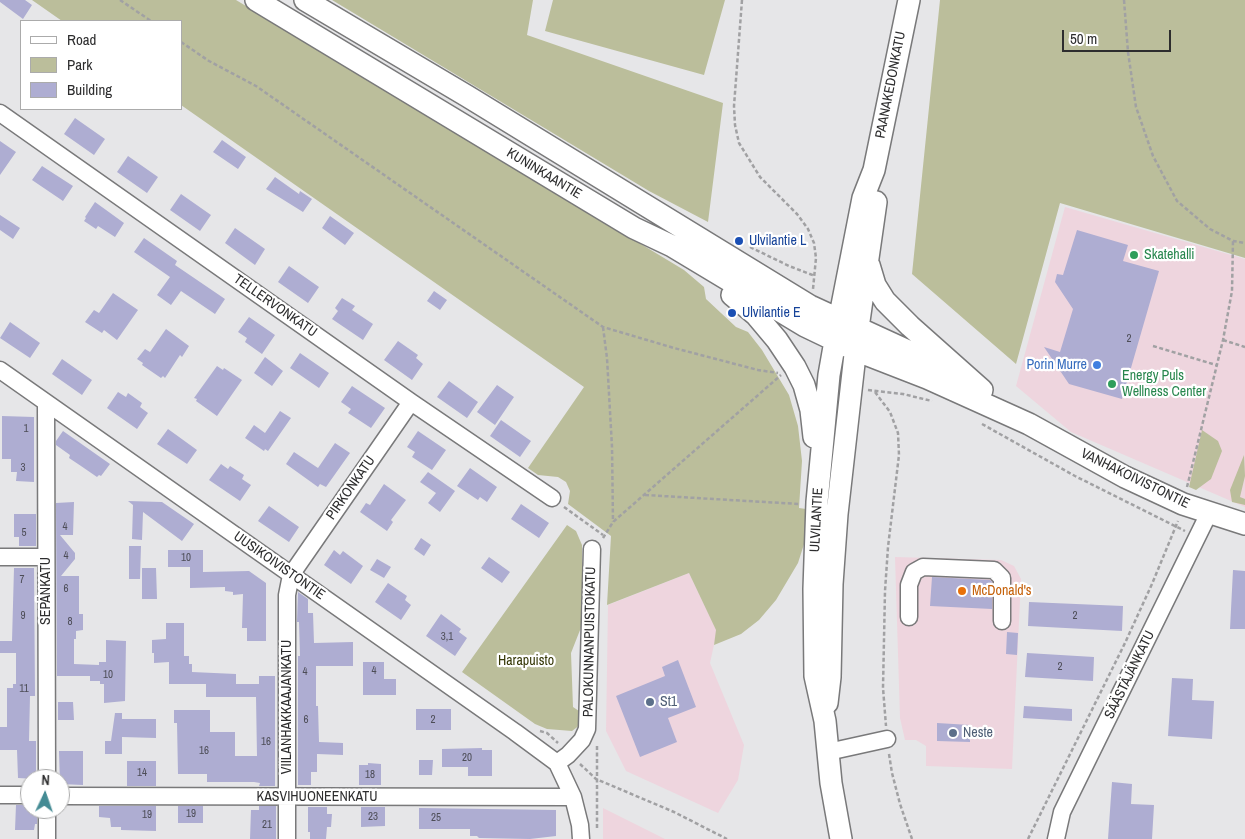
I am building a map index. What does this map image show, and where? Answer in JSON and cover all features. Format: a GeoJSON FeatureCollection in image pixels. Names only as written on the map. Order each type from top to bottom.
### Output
{"type":"FeatureCollection","features":[{"type":"Feature","properties":{"kind":"main road","name":"KUNINKAANTIE"},"geometry":{"type":"LineString","coordinates":[[256,0],[634,228],[672,246],[805,326],[835,341]]}},
{"type":"Feature","properties":{"kind":"main road","name":"KUNINKAANTIE"},"geometry":{"type":"LineString","coordinates":[[305,0],[810,306],[849,324]]}},
{"type":"Feature","properties":{"kind":"main road","name":"PAANAKEDONKATU"},"geometry":{"type":"LineString","coordinates":[[849,324],[863,198],[874,170],[909,0]]}},
{"type":"Feature","properties":{"kind":"main road","name":"PAANAKEDONKATU"},"geometry":{"type":"LineString","coordinates":[[849,324],[868,261],[876,201],[874,170]]}},
{"type":"Feature","properties":{"kind":"main road"},"geometry":{"type":"LineString","coordinates":[[634,228],[659,248],[734,296],[756,315],[782,347],[795,367],[804,384],[812,410],[814,435],[809,503]]}},
{"type":"Feature","properties":{"kind":"main road"},"geometry":{"type":"LineString","coordinates":[[868,261],[875,285],[885,301],[910,326],[982,390]]}},
{"type":"Feature","properties":{"kind":"main road","name":"ULVILANTIE"},"geometry":{"type":"LineString","coordinates":[[841,839],[825,721],[815,676],[814,588],[809,503],[835,341],[849,324]]}},
{"type":"Feature","properties":{"kind":"main road","name":"ULVILANTIE"},"geometry":{"type":"LineString","coordinates":[[825,721],[830,677],[832,584],[837,514],[855,350],[849,324]]}},
{"type":"Feature","properties":{"kind":"main road","name":"VANHAKOIVISTONTIE"},"geometry":{"type":"LineString","coordinates":[[849,324],[908,351],[982,390],[1029,424]]}},
{"type":"Feature","properties":{"kind":"main road","name":"VANHAKOIVISTONTIE"},"geometry":{"type":"LineString","coordinates":[[835,341],[927,378],[1029,424],[1126,477],[1183,504],[1245,524]]}},
{"type":"Feature","properties":{"kind":"street","name":"TELLERVONKATU"},"geometry":{"type":"LineString","coordinates":[[0,113],[411,402],[552,498]]}},
{"type":"Feature","properties":{"kind":"street","name":"UUSIKOIVISTONTIE"},"geometry":{"type":"LineString","coordinates":[[0,370],[557,763]]}},
{"type":"Feature","properties":{"kind":"street","name":"PIRKONKATU"},"geometry":{"type":"LineString","coordinates":[[291,575],[411,402]]}},
{"type":"Feature","properties":{"kind":"street","name":"SEPÄNKATU"},"geometry":{"type":"LineString","coordinates":[[46,403],[47,769]]}},
{"type":"Feature","properties":{"kind":"street","name":"SÄÄSTÄJÄNKATU"},"geometry":{"type":"LineString","coordinates":[[1056,839],[1062,812],[1210,513]]}},
{"type":"Feature","properties":{"kind":"street","name":"PALOKUNNANPUISTOKATU"},"geometry":{"type":"LineString","coordinates":[[557,763],[568,755],[582,740],[587,729],[597,547]]}},
{"type":"Feature","properties":{"kind":"street"},"geometry":{"type":"LineString","coordinates":[[0,557],[46,557]]}},
{"type":"Feature","properties":{"kind":"street"},"geometry":{"type":"LineString","coordinates":[[909,617],[909,585],[914,572],[924,566],[994,570],[1002,578],[1002,613]]}},
{"type":"Feature","properties":{"kind":"street","name":"VIILANHAKKAAJANKATU"},"geometry":{"type":"LineString","coordinates":[[287,839],[287,595],[291,575]]}},
{"type":"Feature","properties":{"kind":"street"},"geometry":{"type":"LineString","coordinates":[[828,752],[888,739]]}},
{"type":"Feature","properties":{"kind":"street"},"geometry":{"type":"LineString","coordinates":[[557,763],[574,797],[581,839]]}},
{"type":"Feature","properties":{"kind":"street"},"geometry":{"type":"LineString","coordinates":[[0,795],[20,795]]}},
{"type":"Feature","properties":{"kind":"street","name":"KASVIHUONEENKATU"},"geometry":{"type":"LineString","coordinates":[[70,796],[574,797]]}},
{"type":"Feature","properties":{"kind":"street"},"geometry":{"type":"LineString","coordinates":[[47,819],[47,839]]}},
{"type":"Feature","properties":{"kind":"path"},"geometry":{"type":"LineString","coordinates":[[120,0],[150,20]]}},
{"type":"Feature","properties":{"kind":"path"},"geometry":{"type":"LineString","coordinates":[[742,0],[734,106],[735,125],[739,143],[760,177],[797,214],[808,229],[814,243],[816,258],[810,306]]}},
{"type":"Feature","properties":{"kind":"path"},"geometry":{"type":"LineString","coordinates":[[1124,0],[1128,52],[1136,107],[1152,156],[1177,201],[1210,229],[1233,240],[1245,243]]}},
{"type":"Feature","properties":{"kind":"path"},"geometry":{"type":"LineString","coordinates":[[182,43],[209,61],[256,86],[603,327],[758,370],[782,374]]}},
{"type":"Feature","properties":{"kind":"path"},"geometry":{"type":"LineString","coordinates":[[1028,839],[1125,643],[1180,518],[1201,424],[1223,340],[1232,291],[1233,240]]}},
{"type":"Feature","properties":{"kind":"path"},"geometry":{"type":"LineString","coordinates":[[746,244],[789,266],[815,276]]}},
{"type":"Feature","properties":{"kind":"path"},"geometry":{"type":"LineString","coordinates":[[603,327],[607,358],[612,447],[613,522]]}},
{"type":"Feature","properties":{"kind":"path"},"geometry":{"type":"LineString","coordinates":[[1223,340],[1245,347]]}},
{"type":"Feature","properties":{"kind":"path"},"geometry":{"type":"LineString","coordinates":[[1153,346],[1216,365]]}},
{"type":"Feature","properties":{"kind":"path"},"geometry":{"type":"LineString","coordinates":[[777,367],[782,374]]}},
{"type":"Feature","properties":{"kind":"path"},"geometry":{"type":"LineString","coordinates":[[597,547],[613,522],[782,374]]}},
{"type":"Feature","properties":{"kind":"path"},"geometry":{"type":"LineString","coordinates":[[851,386],[876,392],[903,394],[935,402]]}},
{"type":"Feature","properties":{"kind":"path"},"geometry":{"type":"LineString","coordinates":[[876,392],[890,412],[898,434],[899,455],[888,547],[885,591],[883,688],[892,773],[912,839]]}},
{"type":"Feature","properties":{"kind":"path"},"geometry":{"type":"LineString","coordinates":[[974,420],[1075,476],[1175,527],[1185,532],[1200,533]]}},
{"type":"Feature","properties":{"kind":"path"},"geometry":{"type":"LineString","coordinates":[[645,495],[809,503]]}},
{"type":"Feature","properties":{"kind":"path"},"geometry":{"type":"LineString","coordinates":[[552,498],[603,535]]}},
{"type":"Feature","properties":{"kind":"path"},"geometry":{"type":"LineString","coordinates":[[597,742],[597,830]]}},
{"type":"Feature","properties":{"kind":"shaded area"},"geometry":{"type":"Polygon","coordinates":[[[1065,207],[1245,259],[1245,507],[1071,432],[1016,386],[1065,207]]]}},
{"type":"Feature","properties":{"kind":"shaded area"},"geometry":{"type":"Polygon","coordinates":[[[895,557],[1001,560],[1014,566],[1021,579],[1012,769],[926,766],[926,746],[916,740],[905,740],[900,718],[895,557]]]}},
{"type":"Feature","properties":{"kind":"shaded area"},"geometry":{"type":"Polygon","coordinates":[[[689,573],[717,631],[710,663],[744,745],[738,780],[718,813],[626,771],[606,731],[608,605],[689,573]]]}},
{"type":"Feature","properties":{"kind":"shaded area"},"geometry":{"type":"Polygon","coordinates":[[[603,808],[665,839],[603,839],[603,808]]]}},
{"type":"Feature","properties":{"kind":"green space"},"geometry":{"type":"Polygon","coordinates":[[[32,0],[236,0],[684,270],[704,287],[706,299],[736,327],[748,332],[762,350],[789,395],[798,426],[802,461],[799,508],[806,509],[805,541],[798,563],[776,600],[759,620],[741,634],[714,645],[716,630],[689,573],[607,605],[611,536],[568,504],[570,491],[566,482],[558,477],[538,475],[528,468],[584,387],[182,106],[182,20],[61,20],[32,0]]]}},
{"type":"Feature","properties":{"kind":"green space"},"geometry":{"type":"Polygon","coordinates":[[[332,0],[533,0],[527,35],[723,103],[708,222],[649,191],[332,0]]]}},
{"type":"Feature","properties":{"kind":"green space"},"geometry":{"type":"Polygon","coordinates":[[[553,0],[725,0],[704,75],[545,31],[553,0]]]}},
{"type":"Feature","properties":{"kind":"green space"},"geometry":{"type":"Polygon","coordinates":[[[940,0],[1245,0],[1245,258],[1060,203],[1016,364],[912,274],[940,0]]]}},
{"type":"Feature","properties":{"kind":"green space"},"geometry":{"type":"Polygon","coordinates":[[[1202,430],[1218,441],[1222,451],[1211,479],[1196,490],[1189,487],[1202,430]]]}},
{"type":"Feature","properties":{"kind":"green space"},"geometry":{"type":"Polygon","coordinates":[[[1244,455],[1245,476],[1240,497],[1245,499],[1245,505],[1232,502],[1230,490],[1244,455]]]}},
{"type":"Feature","properties":{"kind":"green space","name":"Harapuisto"},"geometry":{"type":"Polygon","coordinates":[[[567,525],[576,531],[582,545],[582,625],[571,653],[573,707],[582,713],[580,725],[572,731],[547,729],[535,724],[462,672],[567,525]]]}},
{"type":"Feature","properties":{"kind":"building"},"geometry":{"type":"Polygon","coordinates":[[[0,0],[25,0],[32,5],[23,19],[0,2],[0,0]]]}},
{"type":"Feature","properties":{"kind":"building"},"geometry":{"type":"Polygon","coordinates":[[[75,118],[105,139],[94,155],[64,134],[75,118]]]}},
{"type":"Feature","properties":{"kind":"building"},"geometry":{"type":"Polygon","coordinates":[[[222,140],[246,157],[238,169],[213,152],[222,140]]]}},
{"type":"Feature","properties":{"kind":"building"},"geometry":{"type":"Polygon","coordinates":[[[0,141],[16,152],[0,175],[0,141]]]}},
{"type":"Feature","properties":{"kind":"building"},"geometry":{"type":"Polygon","coordinates":[[[128,156],[158,177],[147,193],[117,172],[128,156]]]}},
{"type":"Feature","properties":{"kind":"building"},"geometry":{"type":"Polygon","coordinates":[[[42,166],[73,186],[63,201],[32,180],[42,166]]]}},
{"type":"Feature","properties":{"kind":"building"},"geometry":{"type":"Polygon","coordinates":[[[275,177],[299,194],[300,191],[312,199],[303,212],[266,189],[275,177]]]}},
{"type":"Feature","properties":{"kind":"building"},"geometry":{"type":"Polygon","coordinates":[[[181,194],[211,215],[200,231],[170,210],[181,194]]]}},
{"type":"Feature","properties":{"kind":"building"},"geometry":{"type":"Polygon","coordinates":[[[95,202],[124,223],[115,237],[98,226],[96,229],[84,221],[95,202]]]}},
{"type":"Feature","properties":{"kind":"building"},"geometry":{"type":"Polygon","coordinates":[[[0,215],[20,228],[13,239],[0,230],[0,215]]]}},
{"type":"Feature","properties":{"kind":"building"},"geometry":{"type":"Polygon","coordinates":[[[330,216],[354,233],[345,245],[322,228],[330,216]]]}},
{"type":"Feature","properties":{"kind":"building"},"geometry":{"type":"Polygon","coordinates":[[[235,228],[265,249],[255,265],[225,243],[235,228]]]}},
{"type":"Feature","properties":{"kind":"building"},"geometry":{"type":"Polygon","coordinates":[[[1077,230],[1128,245],[1123,261],[1159,271],[1122,399],[1069,384],[1044,347],[1060,352],[1073,309],[1055,282],[1057,274],[1063,275],[1077,230]]]}},
{"type":"Feature","properties":{"kind":"building"},"geometry":{"type":"Polygon","coordinates":[[[144,238],[177,261],[175,265],[225,299],[215,314],[181,291],[171,305],[157,295],[170,277],[134,252],[144,238]]]}},
{"type":"Feature","properties":{"kind":"building"},"geometry":{"type":"Polygon","coordinates":[[[289,266],[319,287],[308,303],[278,282],[289,266]]]}},
{"type":"Feature","properties":{"kind":"building"},"geometry":{"type":"Polygon","coordinates":[[[434,291],[447,300],[440,310],[427,301],[434,291]]]}},
{"type":"Feature","properties":{"kind":"building"},"geometry":{"type":"Polygon","coordinates":[[[113,293],[138,310],[117,340],[104,330],[102,333],[85,322],[94,310],[99,313],[113,293]]]}},
{"type":"Feature","properties":{"kind":"building"},"geometry":{"type":"Polygon","coordinates":[[[342,298],[355,306],[352,310],[373,324],[363,340],[332,319],[338,311],[335,308],[342,298]]]}},
{"type":"Feature","properties":{"kind":"building"},"geometry":{"type":"Polygon","coordinates":[[[249,317],[275,335],[262,354],[245,342],[247,338],[238,332],[249,317]]]}},
{"type":"Feature","properties":{"kind":"building"},"geometry":{"type":"Polygon","coordinates":[[[10,322],[40,343],[30,358],[0,338],[10,322]]]}},
{"type":"Feature","properties":{"kind":"building"},"geometry":{"type":"Polygon","coordinates":[[[166,329],[189,346],[182,357],[180,355],[165,378],[163,376],[161,378],[142,365],[143,363],[137,359],[145,349],[150,352],[166,329]]]}},
{"type":"Feature","properties":{"kind":"building"},"geometry":{"type":"Polygon","coordinates":[[[398,341],[418,355],[416,358],[423,364],[412,380],[384,360],[398,341]]]}},
{"type":"Feature","properties":{"kind":"building"},"geometry":{"type":"Polygon","coordinates":[[[300,353],[329,373],[319,388],[290,368],[300,353]]]}},
{"type":"Feature","properties":{"kind":"building"},"geometry":{"type":"Polygon","coordinates":[[[265,357],[283,371],[272,386],[254,373],[265,357]]]}},
{"type":"Feature","properties":{"kind":"building"},"geometry":{"type":"Polygon","coordinates":[[[62,359],[92,380],[82,395],[52,374],[62,359]]]}},
{"type":"Feature","properties":{"kind":"building"},"geometry":{"type":"Polygon","coordinates":[[[217,366],[223,370],[224,368],[242,380],[217,416],[194,398],[217,366]]]}},
{"type":"Feature","properties":{"kind":"building"},"geometry":{"type":"Polygon","coordinates":[[[449,381],[478,402],[467,418],[437,397],[449,381]]]}},
{"type":"Feature","properties":{"kind":"building"},"geometry":{"type":"Polygon","coordinates":[[[497,385],[514,397],[495,425],[477,412],[497,385]]]}},
{"type":"Feature","properties":{"kind":"building"},"geometry":{"type":"Polygon","coordinates":[[[352,386],[385,408],[371,428],[348,413],[351,409],[341,402],[352,386]]]}},
{"type":"Feature","properties":{"kind":"building"},"geometry":{"type":"Polygon","coordinates":[[[118,392],[126,397],[128,393],[142,403],[140,407],[148,413],[137,429],[107,408],[118,392]]]}},
{"type":"Feature","properties":{"kind":"building"},"geometry":{"type":"Polygon","coordinates":[[[280,411],[291,418],[268,451],[265,449],[264,451],[245,438],[254,425],[265,433],[280,411]]]}},
{"type":"Feature","properties":{"kind":"building"},"geometry":{"type":"Polygon","coordinates":[[[2,416],[34,417],[34,482],[16,481],[17,472],[11,472],[11,459],[2,459],[2,416]]]}},
{"type":"Feature","properties":{"kind":"building"},"geometry":{"type":"Polygon","coordinates":[[[501,420],[531,441],[520,457],[490,436],[501,420]]]}},
{"type":"Feature","properties":{"kind":"building"},"geometry":{"type":"Polygon","coordinates":[[[168,429],[197,450],[187,464],[157,444],[168,429]]]}},
{"type":"Feature","properties":{"kind":"building"},"geometry":{"type":"Polygon","coordinates":[[[63,431],[110,464],[101,476],[97,477],[69,458],[70,455],[56,445],[56,441],[63,431]]]}},
{"type":"Feature","properties":{"kind":"building"},"geometry":{"type":"Polygon","coordinates":[[[418,431],[446,450],[432,470],[412,457],[415,452],[407,447],[418,431]]]}},
{"type":"Feature","properties":{"kind":"building"},"geometry":{"type":"Polygon","coordinates":[[[335,443],[350,453],[326,487],[320,484],[318,487],[286,464],[294,452],[318,468],[335,443]]]}},
{"type":"Feature","properties":{"kind":"building"},"geometry":{"type":"Polygon","coordinates":[[[221,464],[228,469],[230,466],[244,475],[242,479],[251,485],[240,501],[209,480],[221,464]]]}},
{"type":"Feature","properties":{"kind":"building"},"geometry":{"type":"Polygon","coordinates":[[[470,468],[497,487],[487,502],[480,497],[478,500],[457,486],[470,468]]]}},
{"type":"Feature","properties":{"kind":"building"},"geometry":{"type":"Polygon","coordinates":[[[428,472],[455,491],[440,512],[428,503],[436,493],[420,482],[428,472]]]}},
{"type":"Feature","properties":{"kind":"building"},"geometry":{"type":"Polygon","coordinates":[[[384,484],[406,500],[391,520],[393,522],[387,531],[360,512],[366,503],[370,505],[384,484]]]}},
{"type":"Feature","properties":{"kind":"building"},"geometry":{"type":"Polygon","coordinates":[[[128,501],[162,502],[194,524],[182,541],[143,512],[142,540],[132,539],[133,505],[128,501]]]}},
{"type":"Feature","properties":{"kind":"building"},"geometry":{"type":"Polygon","coordinates":[[[74,502],[73,535],[60,535],[75,553],[75,559],[61,576],[79,576],[79,614],[83,614],[83,630],[76,631],[76,639],[74,639],[74,664],[99,665],[99,662],[106,662],[106,640],[126,641],[125,701],[104,703],[104,684],[100,684],[100,681],[90,681],[90,676],[57,676],[56,503],[74,502]]]}},
{"type":"Feature","properties":{"kind":"building"},"geometry":{"type":"Polygon","coordinates":[[[521,504],[549,523],[539,538],[511,519],[521,504]]]}},
{"type":"Feature","properties":{"kind":"building"},"geometry":{"type":"Polygon","coordinates":[[[269,506],[299,527],[289,542],[258,521],[269,506]]]}},
{"type":"Feature","properties":{"kind":"building"},"geometry":{"type":"Polygon","coordinates":[[[14,514],[36,514],[36,546],[19,546],[19,537],[14,537],[14,514]]]}},
{"type":"Feature","properties":{"kind":"building"},"geometry":{"type":"Polygon","coordinates":[[[421,538],[431,545],[424,556],[414,549],[421,538]]]}},
{"type":"Feature","properties":{"kind":"building"},"geometry":{"type":"Polygon","coordinates":[[[129,546],[141,546],[140,579],[129,579],[129,546]]]}},
{"type":"Feature","properties":{"kind":"building"},"geometry":{"type":"Polygon","coordinates":[[[168,550],[203,550],[203,572],[249,571],[266,583],[266,641],[247,641],[247,628],[242,628],[243,594],[233,595],[233,592],[225,591],[225,587],[190,588],[190,567],[168,567],[168,550]]]}},
{"type":"Feature","properties":{"kind":"building"},"geometry":{"type":"Polygon","coordinates":[[[334,550],[340,555],[343,551],[363,566],[351,584],[324,565],[334,550]]]}},
{"type":"Feature","properties":{"kind":"building"},"geometry":{"type":"Polygon","coordinates":[[[489,557],[510,572],[502,583],[481,568],[489,557]]]}},
{"type":"Feature","properties":{"kind":"building"},"geometry":{"type":"Polygon","coordinates":[[[377,559],[391,567],[384,578],[370,570],[377,559]]]}},
{"type":"Feature","properties":{"kind":"building"},"geometry":{"type":"Polygon","coordinates":[[[14,568],[34,568],[35,696],[30,696],[29,741],[36,741],[36,769],[20,769],[20,778],[18,778],[17,750],[0,750],[0,727],[7,727],[7,688],[13,688],[13,684],[16,684],[16,653],[0,653],[0,641],[12,641],[14,568]]]}},
{"type":"Feature","properties":{"kind":"building"},"geometry":{"type":"Polygon","coordinates":[[[142,568],[156,568],[157,599],[142,599],[142,568]]]}},
{"type":"Feature","properties":{"kind":"building"},"geometry":{"type":"Polygon","coordinates":[[[1233,570],[1245,571],[1245,629],[1230,629],[1233,570]]]}},
{"type":"Feature","properties":{"kind":"building","name":"McDonald's"},"geometry":{"type":"Polygon","coordinates":[[[932,577],[990,580],[992,582],[992,609],[930,606],[932,577]]]}},
{"type":"Feature","properties":{"kind":"building"},"geometry":{"type":"Polygon","coordinates":[[[388,583],[407,596],[405,600],[411,605],[401,620],[375,602],[388,583]]]}},
{"type":"Feature","properties":{"kind":"building"},"geometry":{"type":"Polygon","coordinates":[[[298,592],[308,599],[308,613],[313,613],[314,643],[353,642],[353,666],[316,666],[316,706],[318,706],[319,742],[343,743],[343,755],[317,754],[317,772],[311,772],[311,785],[298,785],[298,656],[300,656],[299,622],[297,622],[298,592]]]}},
{"type":"Feature","properties":{"kind":"building"},"geometry":{"type":"Polygon","coordinates":[[[1029,602],[1123,606],[1122,631],[1028,626],[1029,602]]]}},
{"type":"Feature","properties":{"kind":"building"},"geometry":{"type":"Polygon","coordinates":[[[441,614],[461,629],[459,632],[467,638],[455,656],[426,636],[441,614]]]}},
{"type":"Feature","properties":{"kind":"building"},"geometry":{"type":"Polygon","coordinates":[[[166,623],[184,623],[184,656],[189,656],[192,672],[236,674],[236,684],[259,684],[259,676],[275,676],[275,786],[259,786],[260,783],[254,782],[207,782],[207,774],[178,774],[177,723],[174,723],[174,710],[210,710],[210,732],[235,732],[235,756],[257,756],[256,697],[206,697],[206,684],[169,684],[169,662],[154,663],[154,653],[152,653],[152,640],[166,639],[166,623]]]}},
{"type":"Feature","properties":{"kind":"building"},"geometry":{"type":"Polygon","coordinates":[[[1007,632],[1018,633],[1017,655],[1006,654],[1007,632]]]}},
{"type":"Feature","properties":{"kind":"building"},"geometry":{"type":"Polygon","coordinates":[[[1027,653],[1094,657],[1093,681],[1025,677],[1027,653]]]}},
{"type":"Feature","properties":{"kind":"building"},"geometry":{"type":"Polygon","coordinates":[[[678,660],[696,707],[668,718],[677,742],[640,757],[616,696],[665,676],[662,667],[678,660]]]}},
{"type":"Feature","properties":{"kind":"building"},"geometry":{"type":"Polygon","coordinates":[[[363,662],[384,662],[384,679],[396,679],[396,695],[363,695],[363,662]]]}},
{"type":"Feature","properties":{"kind":"building"},"geometry":{"type":"Polygon","coordinates":[[[1172,678],[1193,679],[1192,700],[1214,701],[1212,739],[1168,736],[1172,678]]]}},
{"type":"Feature","properties":{"kind":"building"},"geometry":{"type":"Polygon","coordinates":[[[58,702],[73,702],[74,720],[58,720],[58,702]]]}},
{"type":"Feature","properties":{"kind":"building"},"geometry":{"type":"Polygon","coordinates":[[[1024,706],[1072,709],[1072,721],[1023,718],[1024,706]]]}},
{"type":"Feature","properties":{"kind":"building"},"geometry":{"type":"Polygon","coordinates":[[[416,709],[451,709],[451,730],[416,730],[416,709]]]}},
{"type":"Feature","properties":{"kind":"building"},"geometry":{"type":"Polygon","coordinates":[[[115,713],[122,713],[122,719],[156,719],[156,738],[122,737],[122,754],[105,754],[105,741],[111,741],[115,713]]]}},
{"type":"Feature","properties":{"kind":"building","name":"Neste"},"geometry":{"type":"Polygon","coordinates":[[[937,723],[970,725],[970,742],[937,741],[937,723]]]}},
{"type":"Feature","properties":{"kind":"building"},"geometry":{"type":"Polygon","coordinates":[[[482,748],[482,750],[492,750],[492,776],[468,776],[468,767],[442,767],[442,749],[482,748]]]}},
{"type":"Feature","properties":{"kind":"building"},"geometry":{"type":"Polygon","coordinates":[[[59,751],[83,751],[83,785],[70,784],[70,769],[60,769],[59,751]]]}},
{"type":"Feature","properties":{"kind":"building"},"geometry":{"type":"Polygon","coordinates":[[[419,760],[433,760],[432,775],[419,775],[419,760]]]}},
{"type":"Feature","properties":{"kind":"building"},"geometry":{"type":"Polygon","coordinates":[[[127,761],[156,761],[156,786],[127,786],[127,761]]]}},
{"type":"Feature","properties":{"kind":"building"},"geometry":{"type":"Polygon","coordinates":[[[368,763],[381,764],[381,785],[359,785],[359,765],[368,765],[368,763]]]}},
{"type":"Feature","properties":{"kind":"building"},"geometry":{"type":"Polygon","coordinates":[[[1112,782],[1132,784],[1131,804],[1154,805],[1152,839],[1108,839],[1112,782]]]}},
{"type":"Feature","properties":{"kind":"building"},"geometry":{"type":"Polygon","coordinates":[[[16,805],[20,805],[20,819],[37,819],[37,824],[35,824],[34,830],[15,830],[16,805]]]}},
{"type":"Feature","properties":{"kind":"building"},"geometry":{"type":"Polygon","coordinates":[[[99,806],[156,806],[156,831],[121,830],[121,827],[111,827],[110,818],[99,817],[99,806]]]}},
{"type":"Feature","properties":{"kind":"building"},"geometry":{"type":"Polygon","coordinates":[[[178,806],[203,806],[203,823],[178,823],[178,806]]]}},
{"type":"Feature","properties":{"kind":"building"},"geometry":{"type":"Polygon","coordinates":[[[259,806],[276,806],[276,839],[250,839],[251,810],[259,810],[259,806]]]}},
{"type":"Feature","properties":{"kind":"building"},"geometry":{"type":"Polygon","coordinates":[[[308,807],[327,807],[327,814],[332,814],[331,827],[327,827],[326,839],[310,839],[310,832],[308,832],[308,807]]]}},
{"type":"Feature","properties":{"kind":"building"},"geometry":{"type":"Polygon","coordinates":[[[361,807],[385,807],[385,826],[361,827],[361,807]]]}},
{"type":"Feature","properties":{"kind":"building"},"geometry":{"type":"Polygon","coordinates":[[[419,808],[556,810],[556,836],[530,839],[479,838],[477,836],[470,836],[470,829],[419,829],[419,808]]]}},
{"type":"Feature","properties":{"kind":"place","name":"Ulvilantie L"},"geometry":{"type":"Point","coordinates":[739,241]}},
{"type":"Feature","properties":{"kind":"place","name":"Skatehalli"},"geometry":{"type":"Point","coordinates":[1134,255]}},
{"type":"Feature","properties":{"kind":"place","name":"Ulvilantie E"},"geometry":{"type":"Point","coordinates":[732,313]}},
{"type":"Feature","properties":{"kind":"place","name":"Porin Murre"},"geometry":{"type":"Point","coordinates":[1097,365]}},
{"type":"Feature","properties":{"kind":"place","name":"Energy Puls Wellness Center"},"geometry":{"type":"Point","coordinates":[1112,384]}},
{"type":"Feature","properties":{"kind":"place","name":"McDonald's"},"geometry":{"type":"Point","coordinates":[962,591]}},
{"type":"Feature","properties":{"kind":"place","name":"St1"},"geometry":{"type":"Point","coordinates":[650,702]}},
{"type":"Feature","properties":{"kind":"place","name":"Neste"},"geometry":{"type":"Point","coordinates":[953,733]}}]}
